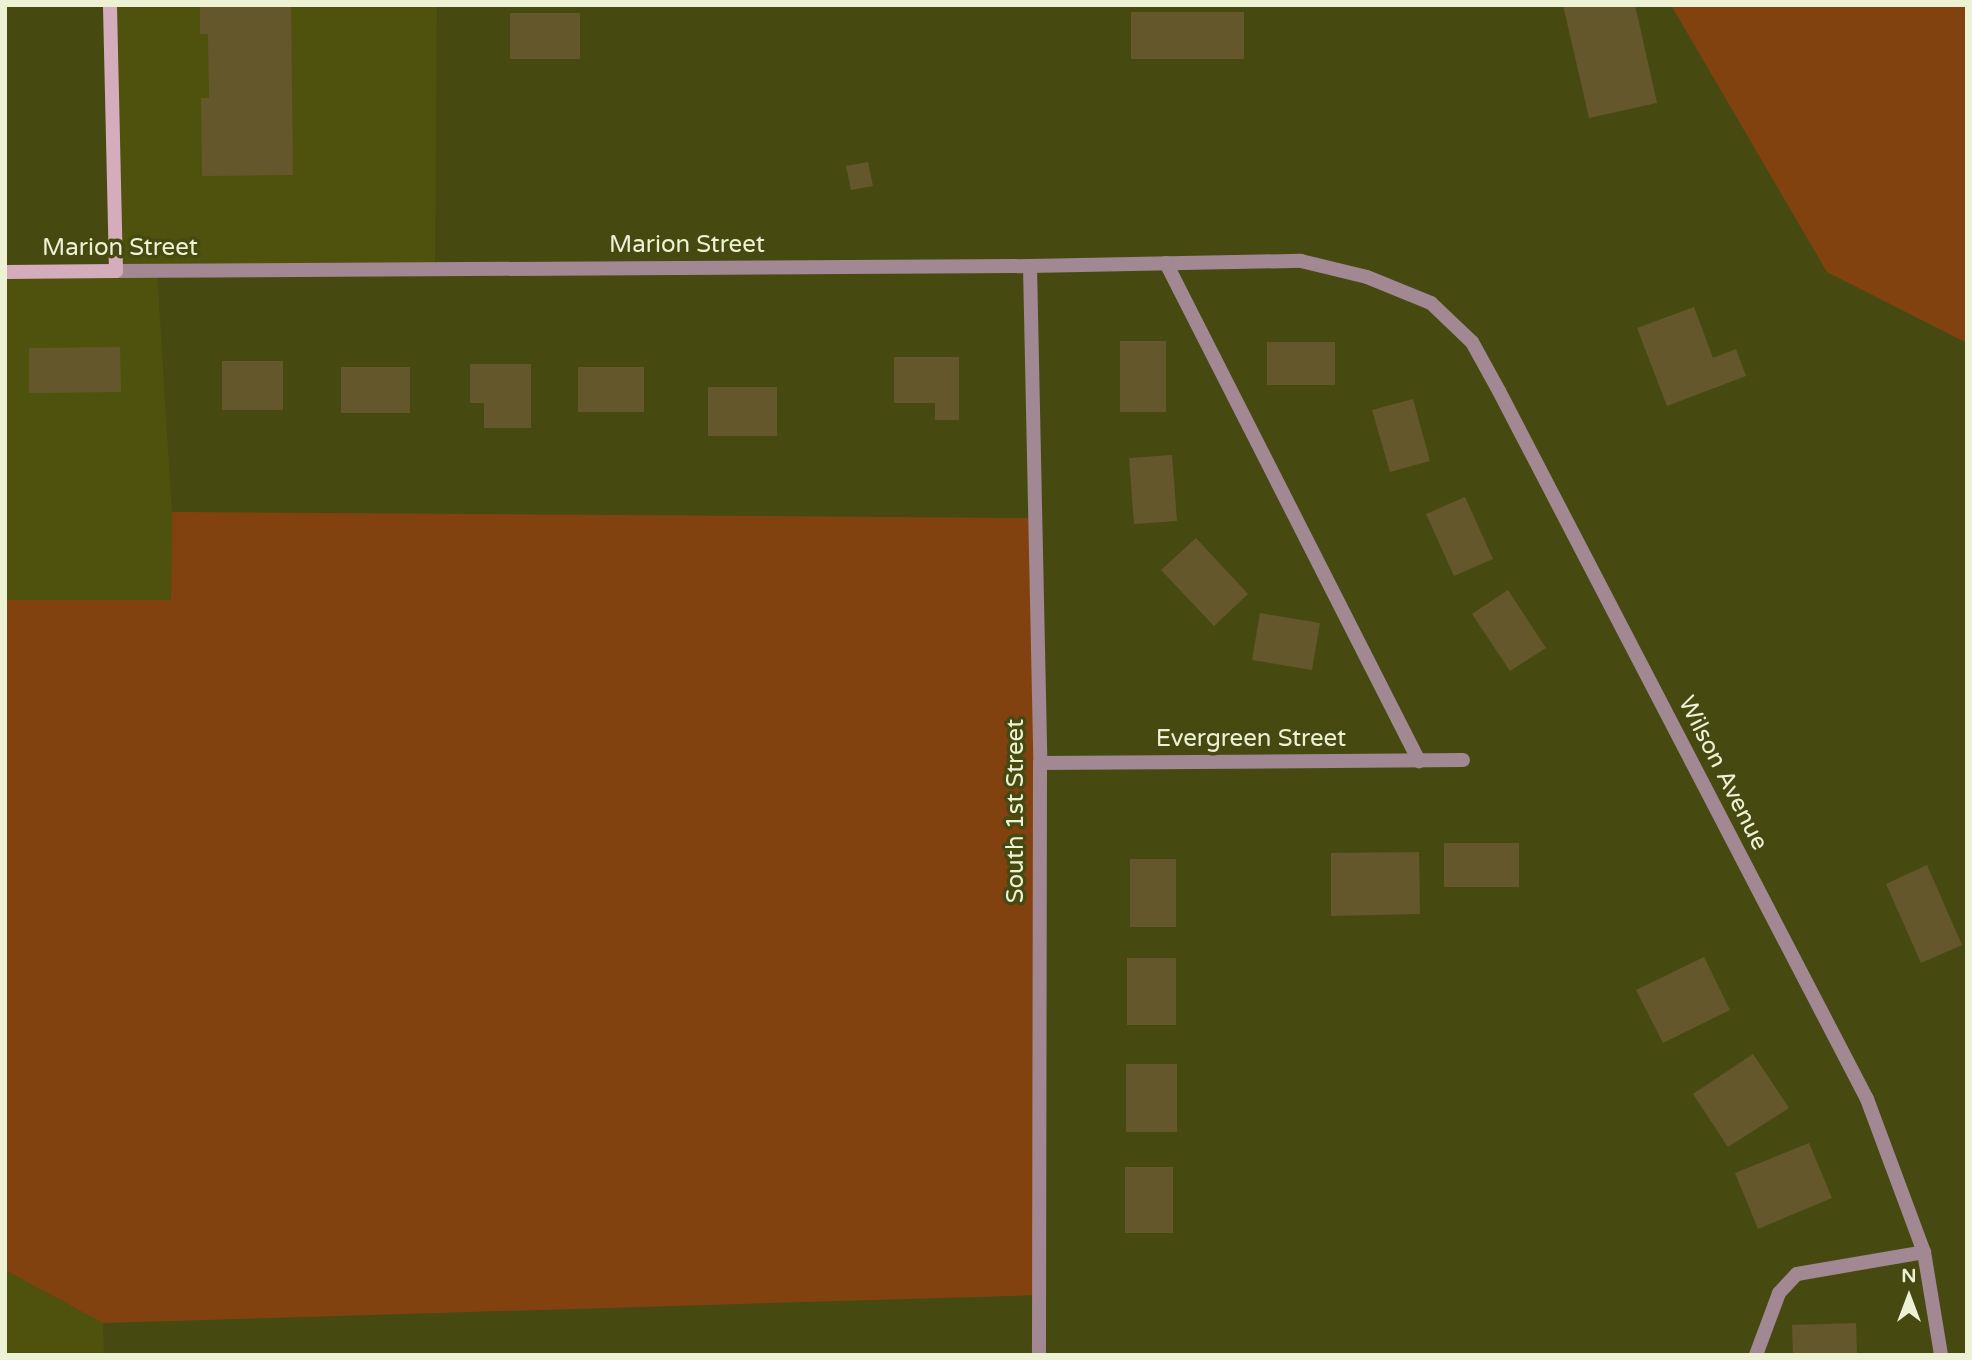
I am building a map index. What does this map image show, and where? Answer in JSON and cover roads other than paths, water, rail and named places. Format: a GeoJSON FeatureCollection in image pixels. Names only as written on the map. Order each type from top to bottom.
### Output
{"type":"FeatureCollection","features":[{"type":"Feature","properties":{"kind":"street"},"geometry":{"type":"LineString","coordinates":[[110,5],[116,271]]}},
{"type":"Feature","properties":{"kind":"street","name":"Marion Street"},"geometry":{"type":"LineString","coordinates":[[5,272],[1030,266],[1301,261],[1367,277]]}},
{"type":"Feature","properties":{"kind":"street"},"geometry":{"type":"LineString","coordinates":[[1166,263],[1419,761]]}},
{"type":"Feature","properties":{"kind":"street","name":"South 1st Street"},"geometry":{"type":"LineString","coordinates":[[1030,266],[1040,763],[1039,1355]]}},
{"type":"Feature","properties":{"kind":"street","name":"Wilson Avenue"},"geometry":{"type":"LineString","coordinates":[[1367,277],[1431,303],[1472,342],[1867,1099],[1924,1252],[1941,1355]]}},
{"type":"Feature","properties":{"kind":"street","name":"Evergreen Street"},"geometry":{"type":"LineString","coordinates":[[1040,763],[1463,760]]}},
{"type":"Feature","properties":{"kind":"street"},"geometry":{"type":"LineString","coordinates":[[1756,1355],[1779,1293],[1797,1274],[1924,1252]]}}]}
